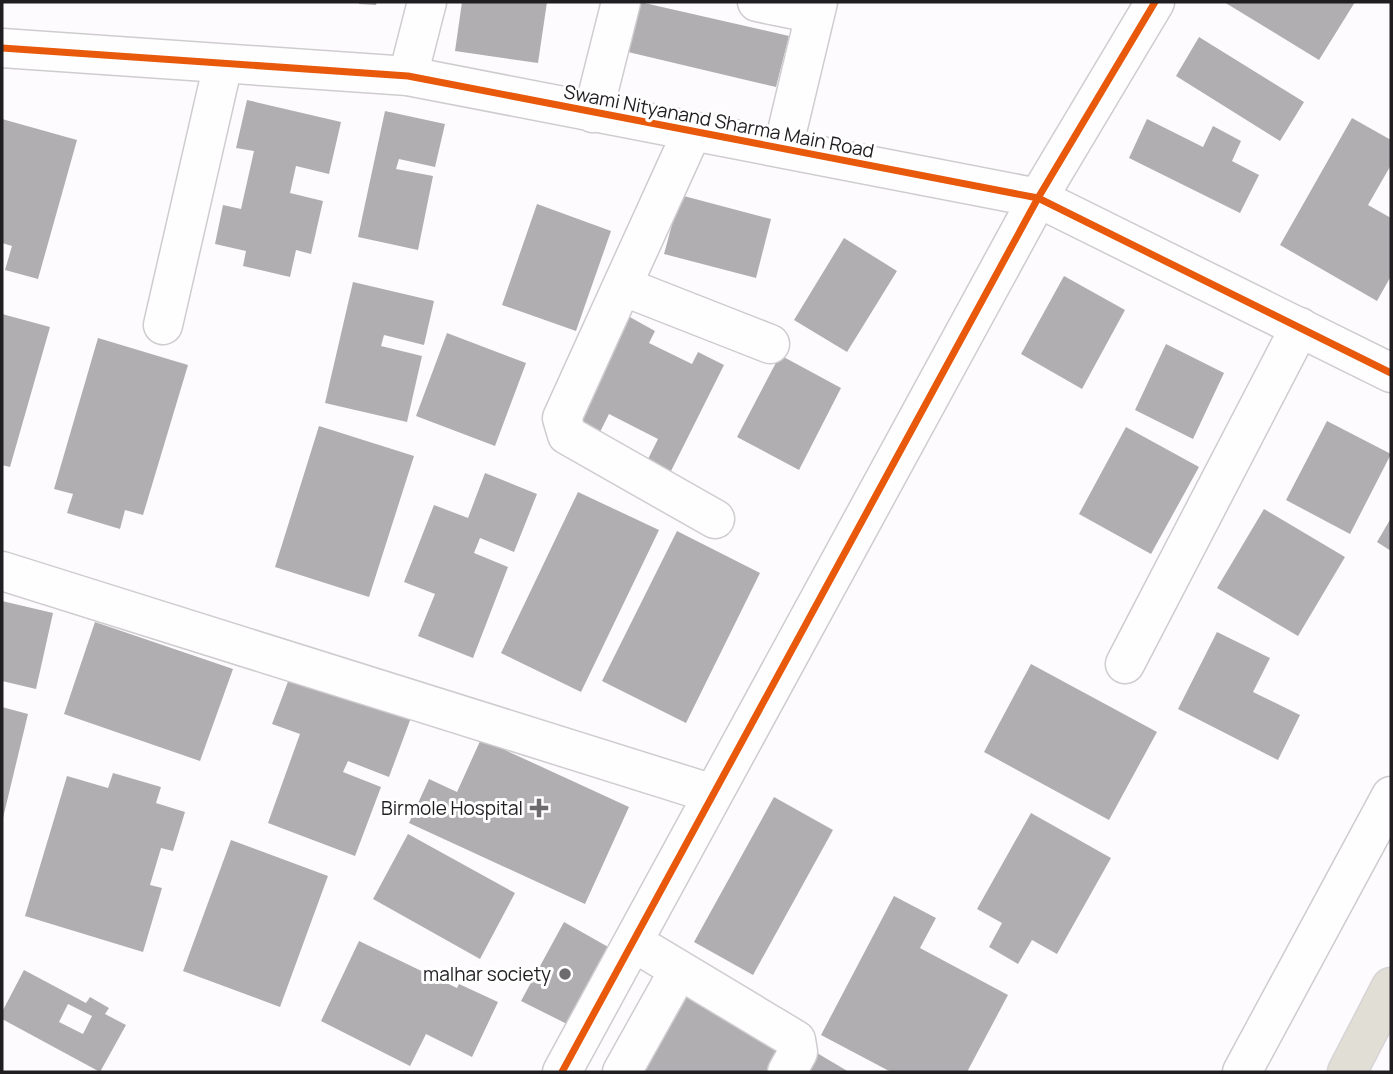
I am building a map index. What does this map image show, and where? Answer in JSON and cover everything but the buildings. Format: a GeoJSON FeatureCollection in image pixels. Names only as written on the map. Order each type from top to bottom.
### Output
{"type":"FeatureCollection","features":[{"type":"Feature","properties":{"kind":"highway"},"geometry":{"type":"LineString","coordinates":[[1347,1072],[1391,987]]}},
{"type":"Feature","properties":{"kind":"street"},"geometry":{"type":"LineString","coordinates":[[408,76],[428,2]]}},
{"type":"Feature","properties":{"kind":"street"},"geometry":{"type":"LineString","coordinates":[[593,113],[621,2]]}},
{"type":"Feature","properties":{"kind":"street"},"geometry":{"type":"LineString","coordinates":[[757,2],[816,8],[783,148]]}},
{"type":"Feature","properties":{"kind":"street"},"geometry":{"type":"LineString","coordinates":[[568,1070],[713,794],[1038,198],[1155,2]]}},
{"type":"Feature","properties":{"kind":"street","name":"Swami Nityanand Sharma Main Road"},"geometry":{"type":"LineString","coordinates":[[2,48],[408,76],[1038,198],[1391,373]]}},
{"type":"Feature","properties":{"kind":"street"},"geometry":{"type":"LineString","coordinates":[[163,325],[223,64]]}},
{"type":"Feature","properties":{"kind":"street"},"geometry":{"type":"LineString","coordinates":[[692,132],[562,418],[567,435],[715,519]]}},
{"type":"Feature","properties":{"kind":"street"},"geometry":{"type":"LineString","coordinates":[[622,286],[770,344]]}},
{"type":"Feature","properties":{"kind":"street"},"geometry":{"type":"LineString","coordinates":[[1125,664],[1300,327]]}},
{"type":"Feature","properties":{"kind":"street"},"geometry":{"type":"LineString","coordinates":[[2,571],[713,794]]}},
{"type":"Feature","properties":{"kind":"street"},"geometry":{"type":"LineString","coordinates":[[1242,1072],[1391,796]]}},
{"type":"Feature","properties":{"kind":"street"},"geometry":{"type":"LineString","coordinates":[[634,943],[796,1041],[798,1052],[787,1072]]}},
{"type":"Feature","properties":{"kind":"street"},"geometry":{"type":"LineString","coordinates":[[622,1072],[679,970]]}},
{"type":"Feature","properties":{"kind":"cycle path"},"geometry":{"type":"LineString","coordinates":[[562,1072],[1038,198],[1155,2]]}},
{"type":"Feature","properties":{"kind":"cycle path"},"geometry":{"type":"LineString","coordinates":[[2,48],[408,76],[1038,198],[1391,373]]}},
{"type":"Feature","properties":{"kind":"place","name":"Birmole Hospital"},"geometry":{"type":"Point","coordinates":[539,808]}},
{"type":"Feature","properties":{"kind":"place","name":"malhar society"},"geometry":{"type":"Point","coordinates":[565,974]}}]}
